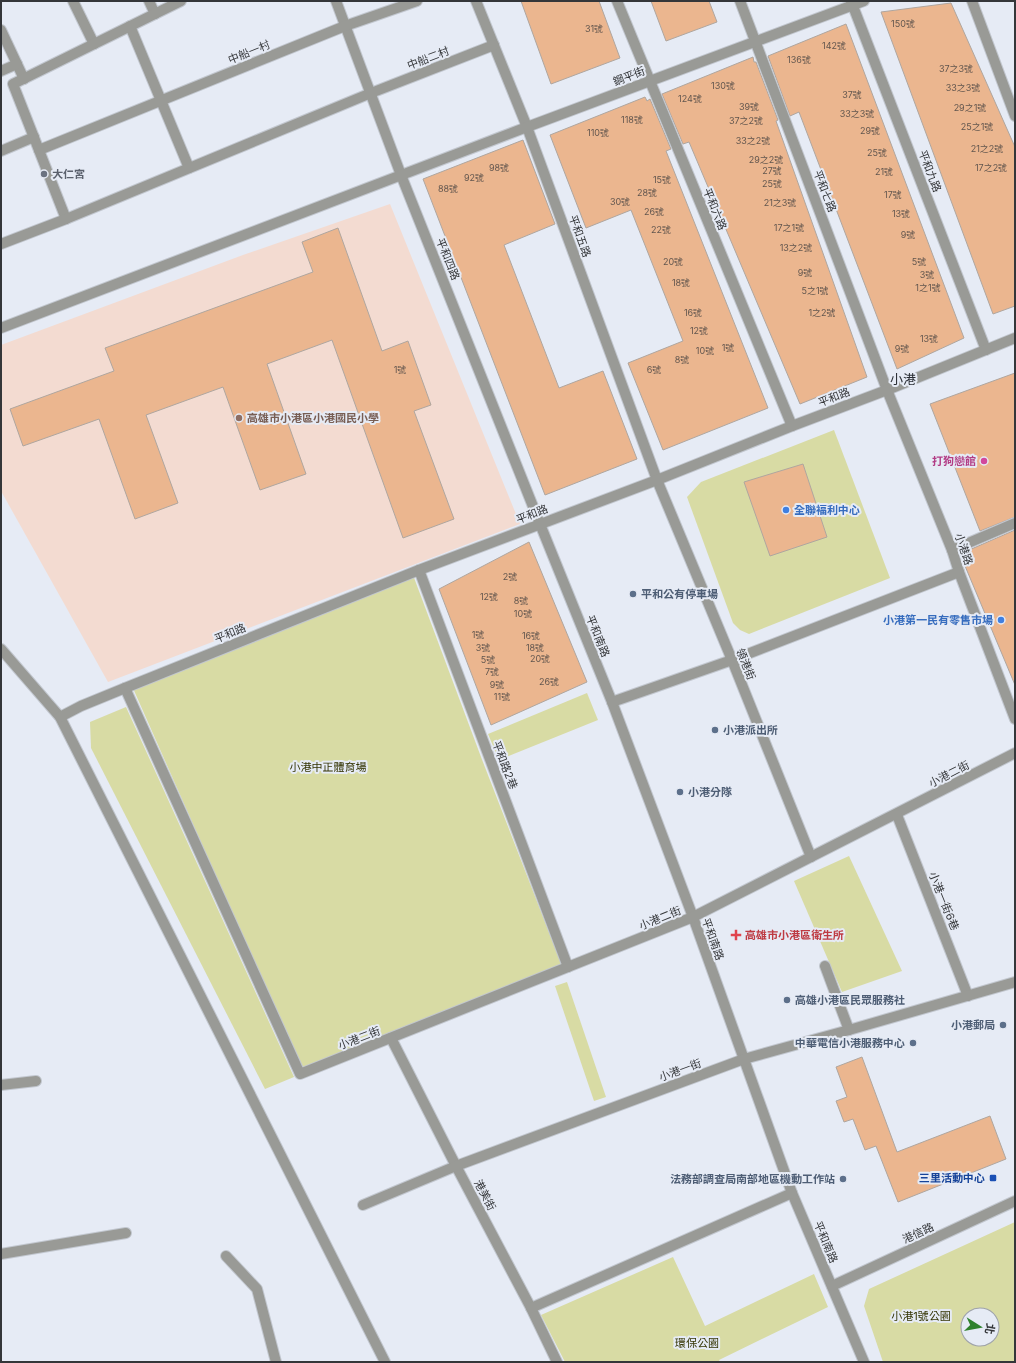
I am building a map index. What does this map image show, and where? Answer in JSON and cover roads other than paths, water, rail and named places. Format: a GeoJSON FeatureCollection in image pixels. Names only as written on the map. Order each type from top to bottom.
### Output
{"type":"FeatureCollection","features":[{"type":"Feature","properties":{"kind":"street"},"geometry":{"type":"LineString","coordinates":[[73,1],[94,44]]}},
{"type":"Feature","properties":{"kind":"street"},"geometry":{"type":"LineString","coordinates":[[149,1],[155,14]]}},
{"type":"Feature","properties":{"kind":"street"},"geometry":{"type":"LineString","coordinates":[[66,219],[13,84],[181,1]]}},
{"type":"Feature","properties":{"kind":"street","name":"平和四路"},"geometry":{"type":"LineString","coordinates":[[336,1],[370,93],[540,524]]}},
{"type":"Feature","properties":{"kind":"street"},"geometry":{"type":"LineString","coordinates":[[345,26],[417,1]]}},
{"type":"Feature","properties":{"kind":"street","name":"平和五路"},"geometry":{"type":"LineString","coordinates":[[476,1],[527,127],[657,480]]}},
{"type":"Feature","properties":{"kind":"street","name":"平和六路"},"geometry":{"type":"LineString","coordinates":[[617,1],[792,426]]}},
{"type":"Feature","properties":{"kind":"street","name":"平和七路"},"geometry":{"type":"LineString","coordinates":[[740,1],[887,390]]}},
{"type":"Feature","properties":{"kind":"street","name":"鋼平街"},"geometry":{"type":"LineString","coordinates":[[1,328],[852,3],[864,1]]}},
{"type":"Feature","properties":{"kind":"street"},"geometry":{"type":"LineString","coordinates":[[972,1],[1015,116]]}},
{"type":"Feature","properties":{"kind":"street","name":"平和九路"},"geometry":{"type":"LineString","coordinates":[[852,3],[986,350]]}},
{"type":"Feature","properties":{"kind":"street"},"geometry":{"type":"LineString","coordinates":[[130,26],[189,168]]}},
{"type":"Feature","properties":{"kind":"street","name":"中船一村"},"geometry":{"type":"LineString","coordinates":[[39,150],[345,26]]}},
{"type":"Feature","properties":{"kind":"street"},"geometry":{"type":"LineString","coordinates":[[1,30],[24,79]]}},
{"type":"Feature","properties":{"kind":"street","name":"中船二村"},"geometry":{"type":"LineString","coordinates":[[370,93],[494,45]]}},
{"type":"Feature","properties":{"kind":"street"},"geometry":{"type":"LineString","coordinates":[[1,71],[17,64]]}},
{"type":"Feature","properties":{"kind":"street"},"geometry":{"type":"LineString","coordinates":[[1,244],[66,219],[370,93]]}},
{"type":"Feature","properties":{"kind":"street"},"geometry":{"type":"LineString","coordinates":[[1,151],[34,137]]}},
{"type":"Feature","properties":{"kind":"street","name":"平和路"},"geometry":{"type":"LineString","coordinates":[[60,717],[80,706],[419,570],[657,480],[1015,338]]}},
{"type":"Feature","properties":{"kind":"street","name":"小港路"},"geometry":{"type":"LineString","coordinates":[[887,390],[952,550],[1015,719]]}},
{"type":"Feature","properties":{"kind":"street","name":"領港街"},"geometry":{"type":"LineString","coordinates":[[657,480],[732,660],[811,857]]}},
{"type":"Feature","properties":{"kind":"street","name":"平和南路"},"geometry":{"type":"LineString","coordinates":[[540,524],[612,702],[693,917],[792,1193],[864,1362]]}},
{"type":"Feature","properties":{"kind":"street"},"geometry":{"type":"LineString","coordinates":[[952,550],[1015,524]]}},
{"type":"Feature","properties":{"kind":"street","name":"平和路2巷"},"geometry":{"type":"LineString","coordinates":[[419,570],[568,967]]}},
{"type":"Feature","properties":{"kind":"street"},"geometry":{"type":"LineString","coordinates":[[612,702],[732,660],[959,572]]}},
{"type":"Feature","properties":{"kind":"street"},"geometry":{"type":"LineString","coordinates":[[1,649],[60,717],[385,1362]]}},
{"type":"Feature","properties":{"kind":"street","name":"小港二街"},"geometry":{"type":"LineString","coordinates":[[125,688],[300,1074],[693,917],[1015,754]]}},
{"type":"Feature","properties":{"kind":"street","name":"小港一街6巷"},"geometry":{"type":"LineString","coordinates":[[896,815],[968,996]]}},
{"type":"Feature","properties":{"kind":"street"},"geometry":{"type":"LineString","coordinates":[[825,966],[848,1030]]}},
{"type":"Feature","properties":{"kind":"street","name":"小港一街"},"geometry":{"type":"LineString","coordinates":[[363,1205],[456,1166],[744,1059],[1015,982]]}},
{"type":"Feature","properties":{"kind":"street","name":"港美街"},"geometry":{"type":"LineString","coordinates":[[391,1038],[558,1362]]}},
{"type":"Feature","properties":{"kind":"street"},"geometry":{"type":"LineString","coordinates":[[1,1085],[36,1081]]}},
{"type":"Feature","properties":{"kind":"street"},"geometry":{"type":"LineString","coordinates":[[531,1308],[792,1193]]}},
{"type":"Feature","properties":{"kind":"street","name":"港信路"},"geometry":{"type":"LineString","coordinates":[[832,1286],[1015,1201]]}},
{"type":"Feature","properties":{"kind":"street"},"geometry":{"type":"LineString","coordinates":[[1,1254],[126,1233]]}},
{"type":"Feature","properties":{"kind":"street"},"geometry":{"type":"LineString","coordinates":[[226,1256],[257,1289],[276,1362]]}},
{"type":"Feature","properties":{"kind":"place","name":"大仁宮"},"geometry":{"type":"Point","coordinates":[44,174]}},
{"type":"Feature","properties":{"kind":"place","name":"高雄市小港區小港國民小學"},"geometry":{"type":"Point","coordinates":[239,418]}},
{"type":"Feature","properties":{"kind":"place","name":"打狗戀館"},"geometry":{"type":"Point","coordinates":[984,461]}},
{"type":"Feature","properties":{"kind":"place","name":"全聯褔利中心"},"geometry":{"type":"Point","coordinates":[786,510]}},
{"type":"Feature","properties":{"kind":"place","name":"平和公有停車場"},"geometry":{"type":"Point","coordinates":[633,594]}},
{"type":"Feature","properties":{"kind":"place","name":"小港第一民有零售市場"},"geometry":{"type":"Point","coordinates":[1001,620]}},
{"type":"Feature","properties":{"kind":"place","name":"小港派出所"},"geometry":{"type":"Point","coordinates":[715,730]}},
{"type":"Feature","properties":{"kind":"place","name":"小港分隊"},"geometry":{"type":"Point","coordinates":[680,792]}},
{"type":"Feature","properties":{"kind":"place","name":"高雄市小港區衛生所"},"geometry":{"type":"Point","coordinates":[736,935]}},
{"type":"Feature","properties":{"kind":"place","name":"高雄小港區民眾服務社"},"geometry":{"type":"Point","coordinates":[787,1000]}},
{"type":"Feature","properties":{"kind":"place","name":"小港郵局"},"geometry":{"type":"Point","coordinates":[1003,1025]}},
{"type":"Feature","properties":{"kind":"place","name":"中華電信小港服務中心"},"geometry":{"type":"Point","coordinates":[913,1043]}},
{"type":"Feature","properties":{"kind":"place","name":"三里活動中心"},"geometry":{"type":"Point","coordinates":[993,1178]}},
{"type":"Feature","properties":{"kind":"place","name":"法務部調查局南部地區機動工作站"},"geometry":{"type":"Point","coordinates":[843,1179]}},
{"type":"Feature","properties":{"kind":"district","name":"小港"},"geometry":{"type":"Point","coordinates":[903,379]}},
{"type":"Feature","properties":{"kind":"park label","name":"小港中正體育場"},"geometry":{"type":"Point","coordinates":[328,767]}},
{"type":"Feature","properties":{"kind":"park label","name":"小港1號公園"},"geometry":{"type":"Point","coordinates":[921,1316]}},
{"type":"Feature","properties":{"kind":"park label","name":"環保公園"},"geometry":{"type":"Point","coordinates":[697,1343]}}]}
